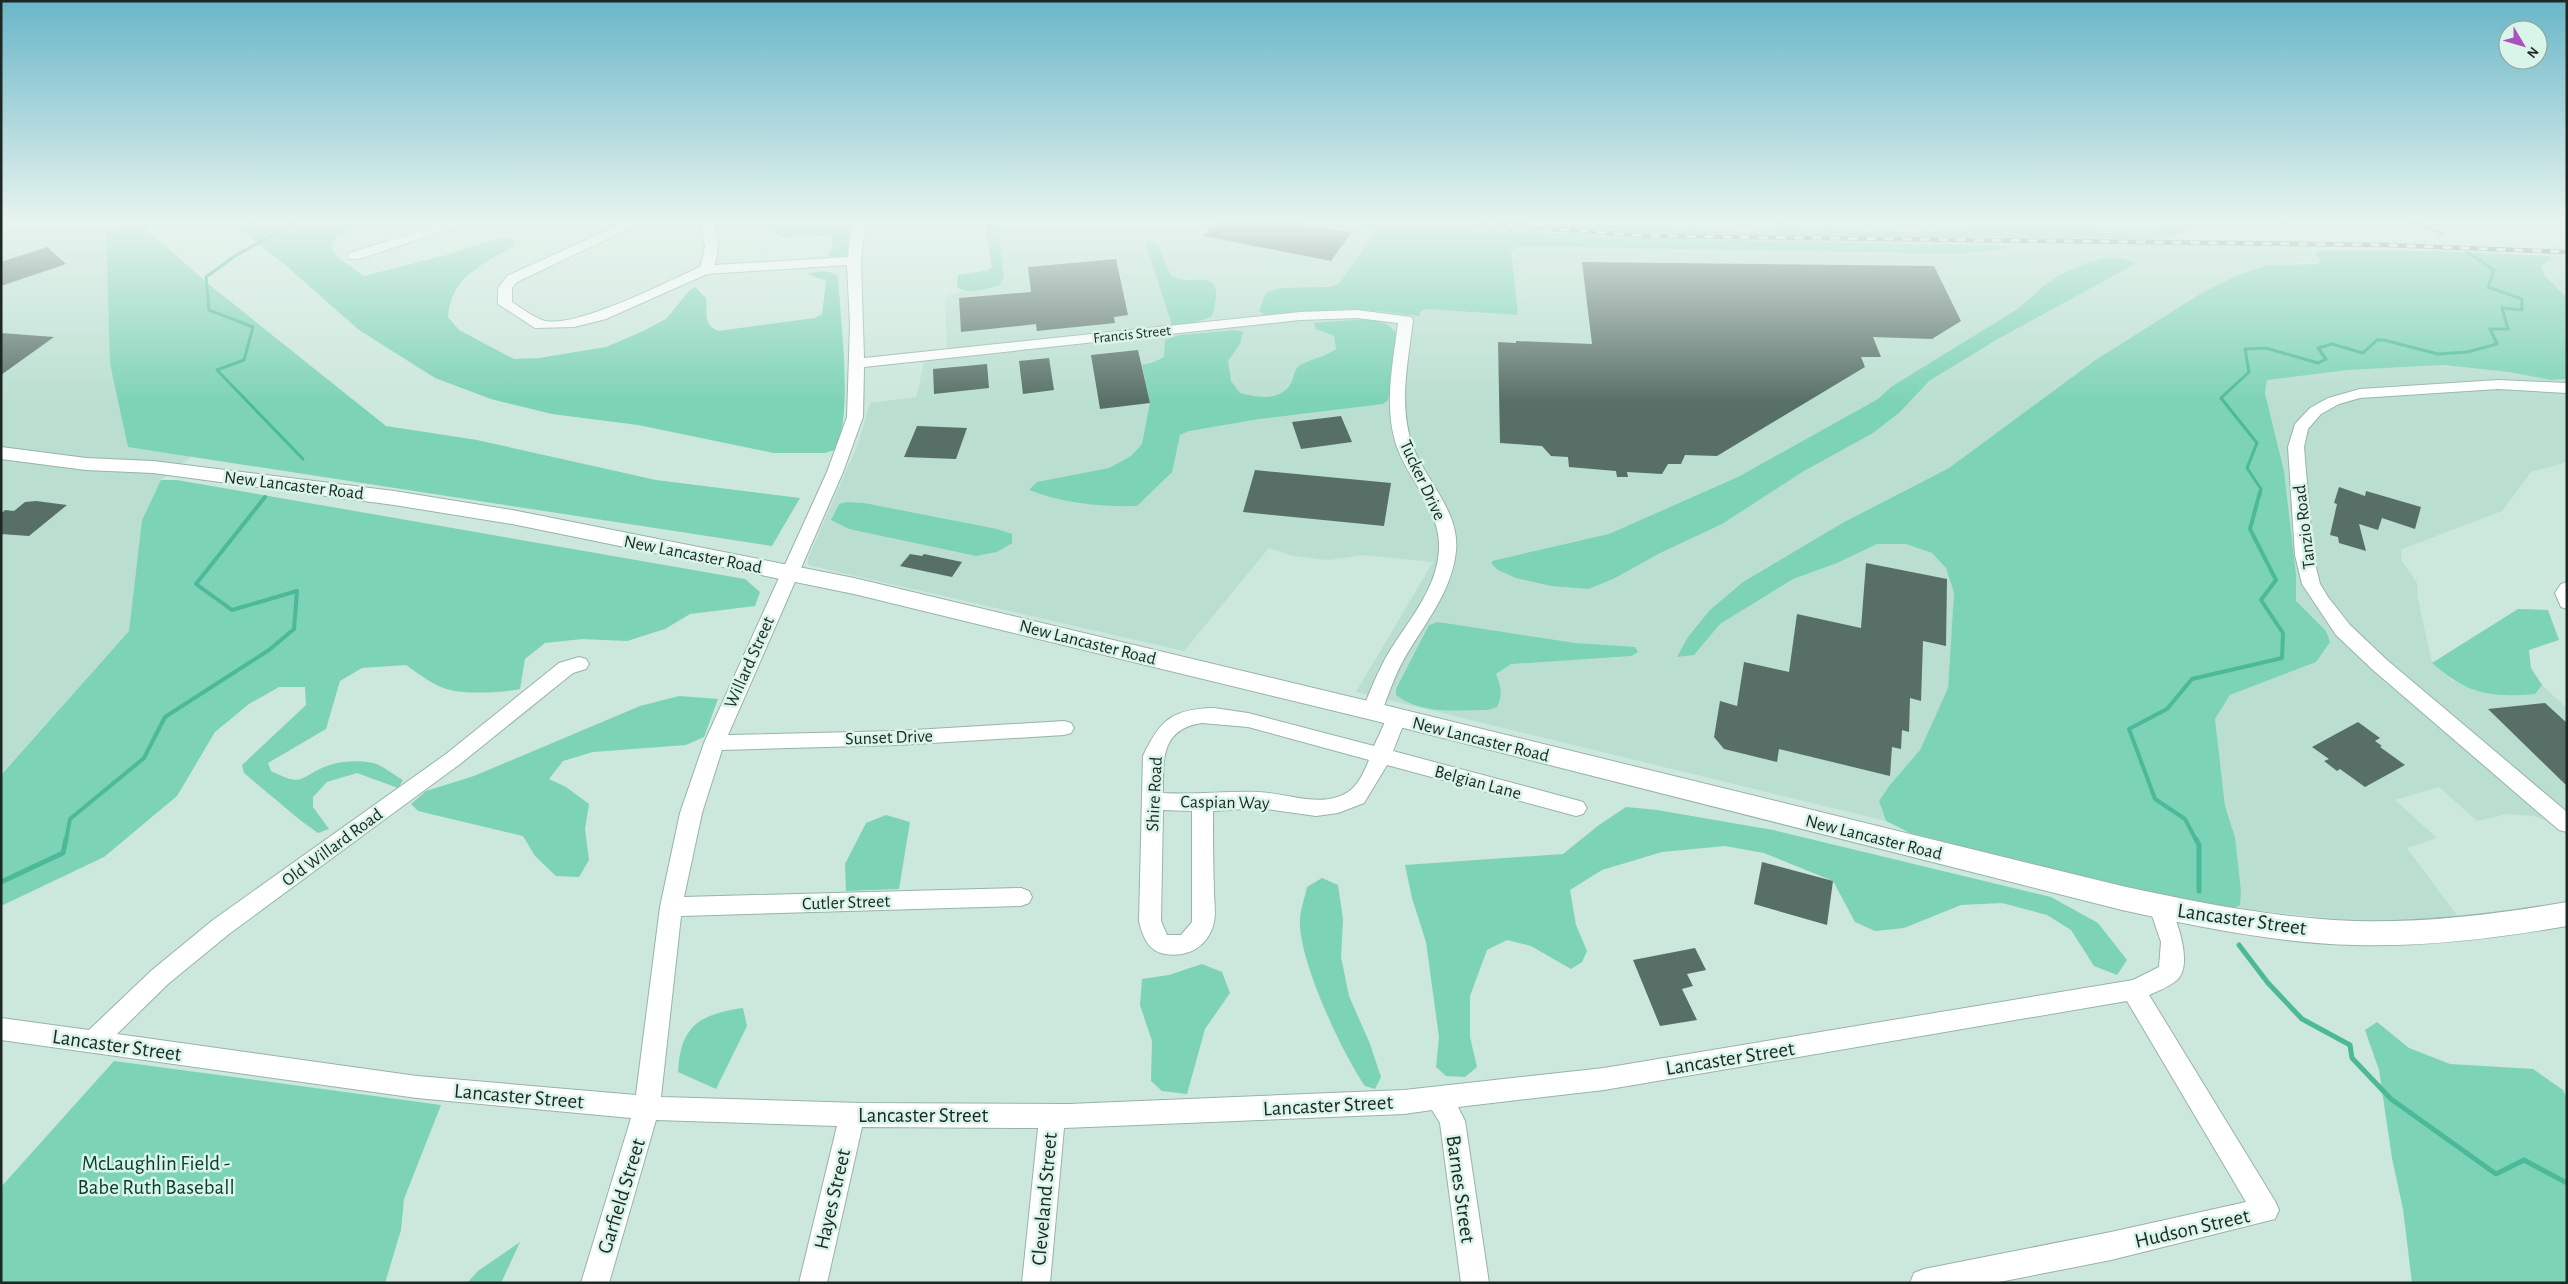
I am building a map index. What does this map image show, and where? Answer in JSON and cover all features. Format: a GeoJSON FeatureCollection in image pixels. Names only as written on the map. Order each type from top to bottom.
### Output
{"type":"FeatureCollection","features":[{"type":"Feature","properties":{"kind":"main road"},"geometry":{"type":"LineString","coordinates":[[1,440],[118,456],[153,467]]}},
{"type":"Feature","properties":{"kind":"main road","name":"New Lancaster Road"},"geometry":{"type":"LineString","coordinates":[[1,454],[86,464],[153,467],[324,488],[502,516],[789,573],[929,604],[2160,907]]}},
{"type":"Feature","properties":{"kind":"main road","name":"Lancaster Street"},"geometry":{"type":"LineString","coordinates":[[2160,907],[2276,926],[2388,934],[2491,926],[2567,914]]}},
{"type":"Feature","properties":{"kind":"street"},"geometry":{"type":"LineString","coordinates":[[510,283],[505,288],[505,304],[540,325],[579,322],[601,316],[676,283]]}},
{"type":"Feature","properties":{"kind":"street","name":"Willard Street"},"geometry":{"type":"LineString","coordinates":[[646,1108],[652,1081],[671,907],[691,813],[714,743],[848,442],[855,416],[857,363],[855,283]]}},
{"type":"Feature","properties":{"kind":"street","name":"Francis Street"},"geometry":{"type":"LineString","coordinates":[[857,363],[1300,316],[1357,314],[1406,320]]}},
{"type":"Feature","properties":{"kind":"street","name":"Tucker Drive"},"geometry":{"type":"LineString","coordinates":[[1372,712],[1387,672],[1441,581],[1448,546],[1445,528],[1439,513],[1414,467],[1400,434],[1397,391],[1406,320]]}},
{"type":"Feature","properties":{"kind":"street","name":"Tanzio Road"},"geometry":{"type":"LineString","coordinates":[[2567,388],[2510,383],[2373,391],[2343,398],[2322,407],[2308,418],[2298,431],[2296,447],[2304,555],[2312,584],[2322,601],[2343,630],[2380,666],[2567,824]]}},
{"type":"Feature","properties":{"kind":"street"},"geometry":{"type":"LineString","coordinates":[[2567,588],[2564,593],[2567,603]]}},
{"type":"Feature","properties":{"kind":"street","name":"Old Willard Road"},"geometry":{"type":"LineString","coordinates":[[93,1042],[160,976],[221,927],[453,759],[566,668],[579,664]]}},
{"type":"Feature","properties":{"kind":"street","name":"Shire Road"},"geometry":{"type":"LineString","coordinates":[[1202,803],[1203,922],[1198,936],[1187,945],[1176,946],[1160,943],[1153,933],[1150,921],[1153,756],[1162,736],[1173,725],[1192,717],[1214,715],[1248,720],[1380,757]]}},
{"type":"Feature","properties":{"kind":"street","name":"Caspian Way"},"geometry":{"type":"LineString","coordinates":[[1153,801],[1202,803],[1258,800],[1316,808],[1338,805],[1357,797],[1368,782],[1396,718]]}},
{"type":"Feature","properties":{"kind":"street","name":"Sunset Drive"},"geometry":{"type":"LineString","coordinates":[[714,743],[898,738],[1064,728]]}},
{"type":"Feature","properties":{"kind":"street","name":"Belgian Lane"},"geometry":{"type":"LineString","coordinates":[[1380,757],[1576,808]]}},
{"type":"Feature","properties":{"kind":"street","name":"Cutler Street"},"geometry":{"type":"LineString","coordinates":[[671,907],[1021,897]]}},
{"type":"Feature","properties":{"kind":"street","name":"Lancaster Street"},"geometry":{"type":"LineString","coordinates":[[1,1029],[418,1087],[646,1108],[852,1115],[1052,1116],[1365,1104],[1439,1098],[1604,1078],[2133,990],[2157,981],[2170,972],[2172,942],[2160,907]]}},
{"type":"Feature","properties":{"kind":"street","name":"Hudson Street"},"geometry":{"type":"LineString","coordinates":[[1924,1283],[2111,1246],[2266,1210],[2133,990]]}},
{"type":"Feature","properties":{"kind":"street","name":"Barnes Street"},"geometry":{"type":"LineString","coordinates":[[1439,1098],[1452,1121],[1475,1283]]}},
{"type":"Feature","properties":{"kind":"street","name":"Garfield Street"},"geometry":{"type":"LineString","coordinates":[[595,1283],[646,1108]]}},
{"type":"Feature","properties":{"kind":"street","name":"Hayes Street"},"geometry":{"type":"LineString","coordinates":[[813,1283],[852,1115]]}},
{"type":"Feature","properties":{"kind":"street","name":"Cleveland Street"},"geometry":{"type":"LineString","coordinates":[[1036,1283],[1052,1116]]}},
{"type":"Feature","properties":{"kind":"shaded area"},"geometry":{"type":"Polygon","coordinates":[[[1,283],[108,283],[110,364],[128,446],[192,456],[161,480],[142,520],[129,631],[1,774],[1,283]]]}},
{"type":"Feature","properties":{"kind":"shaded area"},"geometry":{"type":"Polygon","coordinates":[[[1001,283],[2222,283],[2200,294],[2094,361],[1949,468],[1847,520],[1932,553],[1946,567],[1954,593],[1948,688],[1920,750],[1889,786],[1879,801],[1886,821],[1356,692],[1433,562],[1363,555],[1327,560],[1293,556],[1269,548],[1184,651],[808,565],[808,558],[858,444],[870,403],[916,397],[927,350],[947,349],[945,299],[949,295],[962,291],[988,289],[1001,283]]]}},
{"type":"Feature","properties":{"kind":"shaded area"},"geometry":{"type":"Polygon","coordinates":[[[2552,283],[2567,283],[2567,298],[2552,283]]]}},
{"type":"Feature","properties":{"kind":"shaded area"},"geometry":{"type":"Polygon","coordinates":[[[2443,365],[2509,372],[2551,380],[2567,379],[2567,462],[2531,472],[2502,511],[2402,549],[2401,560],[2417,583],[2418,599],[2432,663],[2453,681],[2534,694],[2542,685],[2567,708],[2567,835],[2553,823],[2534,816],[2507,814],[2477,821],[2439,787],[2395,800],[2437,838],[2407,848],[2461,921],[2374,923],[2236,908],[2240,905],[2235,837],[2225,806],[2215,719],[2230,695],[2280,676],[2326,631],[2296,602],[2296,574],[2284,471],[2265,393],[2267,380],[2348,370],[2443,365]]]}},
{"type":"Feature","properties":{"kind":"green space"},"geometry":{"type":"Polygon","coordinates":[[[108,283],[207,283],[386,426],[477,440],[656,480],[800,498],[772,546],[128,447],[110,364],[108,283]]]}},
{"type":"Feature","properties":{"kind":"green space"},"geometry":{"type":"Polygon","coordinates":[[[306,283],[461,283],[450,303],[448,317],[459,330],[514,359],[539,358],[606,347],[666,319],[690,290],[695,287],[706,298],[708,322],[718,331],[815,318],[822,314],[826,283],[838,283],[845,391],[841,434],[835,450],[825,453],[774,453],[638,425],[552,414],[491,399],[435,378],[359,330],[306,283]]]}},
{"type":"Feature","properties":{"kind":"green space"},"geometry":{"type":"Polygon","coordinates":[[[957,283],[1001,283],[995,287],[978,290],[967,291],[957,287],[957,283]]]}},
{"type":"Feature","properties":{"kind":"green space"},"geometry":{"type":"Polygon","coordinates":[[[1158,283],[1212,283],[1216,288],[1216,299],[1212,316],[1192,324],[1172,325],[1158,283]]]}},
{"type":"Feature","properties":{"kind":"green space"},"geometry":{"type":"Polygon","coordinates":[[[1514,283],[1518,315],[1427,309],[1421,311],[1419,316],[1377,311],[1345,310],[1265,315],[1259,311],[1266,293],[1280,288],[1329,287],[1339,284],[1514,283]]]}},
{"type":"Feature","properties":{"kind":"green space"},"geometry":{"type":"Polygon","coordinates":[[[2048,283],[2100,283],[1996,340],[1929,381],[1900,412],[1873,433],[1804,471],[1722,524],[1660,553],[1615,578],[1589,589],[1551,586],[1516,578],[1498,570],[1492,564],[1492,561],[1609,534],[1738,477],[1878,399],[1891,387],[2016,310],[2048,283]]]}},
{"type":"Feature","properties":{"kind":"green space"},"geometry":{"type":"Polygon","coordinates":[[[2222,283],[2552,283],[2567,298],[2567,379],[2551,380],[2509,372],[2443,365],[2348,370],[2267,380],[2265,393],[2284,471],[2296,574],[2296,601],[2326,631],[2330,642],[2316,662],[2230,695],[2215,719],[2225,806],[2235,837],[2241,891],[2240,905],[2233,909],[2168,899],[1910,833],[1886,821],[1879,801],[1889,786],[1920,750],[1948,688],[1954,593],[1946,568],[1932,553],[1906,544],[1877,544],[1837,563],[1793,579],[1720,624],[1694,655],[1677,657],[1688,637],[1710,610],[1743,582],[1846,521],[1949,468],[2094,361],[2200,294],[2222,283]]]}},
{"type":"Feature","properties":{"kind":"green space"},"geometry":{"type":"Polygon","coordinates":[[[1367,319],[1385,323],[1397,335],[1388,400],[1383,404],[1259,419],[1189,431],[1180,435],[1172,472],[1137,506],[1082,503],[1055,498],[1029,490],[1037,482],[1109,468],[1131,456],[1142,444],[1150,403],[1142,365],[1164,357],[1165,340],[1179,335],[1235,330],[1243,332],[1240,344],[1228,361],[1231,381],[1240,393],[1267,397],[1280,394],[1285,390],[1291,383],[1296,369],[1301,365],[1336,349],[1334,336],[1316,329],[1314,323],[1367,319]]]}},
{"type":"Feature","properties":{"kind":"green space"},"geometry":{"type":"Polygon","coordinates":[[[161,480],[177,480],[745,579],[760,592],[755,606],[690,614],[665,629],[627,641],[582,639],[545,643],[525,659],[520,689],[495,692],[457,691],[432,683],[406,665],[362,668],[340,681],[326,729],[268,763],[271,771],[296,780],[332,764],[350,761],[368,762],[380,766],[403,780],[398,788],[357,773],[327,782],[313,797],[313,807],[329,829],[318,833],[244,773],[242,765],[306,705],[305,687],[279,687],[249,704],[215,732],[177,796],[104,857],[1,906],[1,775],[129,631],[142,520],[161,480]]]}},
{"type":"Feature","properties":{"kind":"green space"},"geometry":{"type":"Polygon","coordinates":[[[847,502],[864,503],[997,529],[1012,534],[1012,543],[997,552],[976,556],[849,529],[831,520],[839,504],[847,502]]]}},
{"type":"Feature","properties":{"kind":"green space"},"geometry":{"type":"Polygon","coordinates":[[[2518,609],[2548,610],[2559,640],[2529,650],[2531,668],[2542,685],[2535,694],[2504,695],[2479,691],[2456,681],[2432,663],[2518,609]]]}},
{"type":"Feature","properties":{"kind":"green space"},"geometry":{"type":"Polygon","coordinates":[[[1438,622],[1575,643],[1635,647],[1638,652],[1631,656],[1511,664],[1496,674],[1501,691],[1497,707],[1488,710],[1452,711],[1428,709],[1417,706],[1396,695],[1396,689],[1429,625],[1438,622]]]}},
{"type":"Feature","properties":{"kind":"green space"},"geometry":{"type":"Polygon","coordinates":[[[679,696],[718,699],[704,737],[686,745],[593,752],[563,761],[549,779],[566,787],[589,804],[585,829],[589,860],[579,877],[556,876],[535,856],[523,836],[418,811],[411,804],[426,791],[474,776],[640,706],[679,696]]]}},
{"type":"Feature","properties":{"kind":"green space"},"geometry":{"type":"Polygon","coordinates":[[[1626,807],[1657,810],[1773,830],[2051,897],[2098,923],[2127,960],[2117,975],[2094,966],[2071,930],[2047,915],[2002,903],[1961,905],[1904,928],[1875,931],[1855,922],[1833,881],[1764,853],[1725,846],[1662,852],[1602,870],[1570,890],[1576,925],[1587,951],[1582,962],[1571,969],[1531,946],[1507,940],[1487,950],[1470,996],[1470,1037],[1477,1067],[1465,1077],[1446,1076],[1436,1067],[1439,1037],[1426,942],[1412,898],[1405,865],[1563,854],[1599,825],[1626,807]]]}},
{"type":"Feature","properties":{"kind":"green space"},"geometry":{"type":"Polygon","coordinates":[[[886,815],[910,822],[899,889],[846,891],[845,864],[866,823],[886,815]]]}},
{"type":"Feature","properties":{"kind":"green space"},"geometry":{"type":"Polygon","coordinates":[[[1322,878],[1338,885],[1343,919],[1341,957],[1349,996],[1370,1044],[1381,1077],[1375,1089],[1365,1086],[1355,1071],[1323,1004],[1306,956],[1301,935],[1301,910],[1307,887],[1322,878]]]}},
{"type":"Feature","properties":{"kind":"green space"},"geometry":{"type":"Polygon","coordinates":[[[1202,964],[1222,972],[1230,993],[1205,1029],[1187,1094],[1162,1091],[1151,1081],[1152,1041],[1140,1005],[1142,979],[1169,975],[1202,964]]]}},
{"type":"Feature","properties":{"kind":"green space"},"geometry":{"type":"Polygon","coordinates":[[[743,1008],[747,1026],[716,1089],[678,1072],[683,1043],[695,1025],[715,1014],[743,1008]]]}},
{"type":"Feature","properties":{"kind":"green space"},"geometry":{"type":"Polygon","coordinates":[[[2377,1022],[2409,1048],[2450,1064],[2533,1069],[2563,1090],[2567,1098],[2567,1283],[2412,1283],[2403,1209],[2392,1158],[2379,1070],[2365,1030],[2377,1022]]]}},
{"type":"Feature","properties":{"kind":"green space","name":"McLaughlin Field - Babe Ruth Baseball"},"geometry":{"type":"Polygon","coordinates":[[[114,1061],[441,1105],[404,1199],[401,1230],[385,1283],[1,1283],[1,1187],[114,1061]]]}},
{"type":"Feature","properties":{"kind":"green space"},"geometry":{"type":"Polygon","coordinates":[[[520,1242],[501,1283],[467,1283],[478,1271],[520,1242]]]}},
{"type":"Feature","properties":{"kind":"building"},"geometry":{"type":"Polygon","coordinates":[[[1030,283],[1121,283],[1128,315],[1114,317],[1115,323],[1037,331],[1036,324],[961,332],[959,298],[1031,292],[1030,283]]]}},
{"type":"Feature","properties":{"kind":"building"},"geometry":{"type":"Polygon","coordinates":[[[1585,283],[1942,283],[1961,321],[1932,339],[1873,337],[1881,357],[1861,357],[1865,367],[1717,456],[1685,455],[1681,464],[1668,464],[1662,474],[1627,472],[1628,477],[1617,477],[1616,471],[1569,467],[1568,457],[1551,456],[1542,446],[1500,443],[1498,342],[1592,344],[1585,283]]]}},
{"type":"Feature","properties":{"kind":"building"},"geometry":{"type":"Polygon","coordinates":[[[1,333],[54,337],[1,375],[1,333]]]}},
{"type":"Feature","properties":{"kind":"building"},"geometry":{"type":"Polygon","coordinates":[[[1138,350],[1150,403],[1100,409],[1091,355],[1138,350]]]}},
{"type":"Feature","properties":{"kind":"building"},"geometry":{"type":"Polygon","coordinates":[[[1049,358],[1054,390],[1023,394],[1019,361],[1049,358]]]}},
{"type":"Feature","properties":{"kind":"building"},"geometry":{"type":"Polygon","coordinates":[[[987,364],[989,388],[934,394],[933,369],[987,364]]]}},
{"type":"Feature","properties":{"kind":"building"},"geometry":{"type":"Polygon","coordinates":[[[1341,416],[1352,442],[1301,449],[1292,422],[1341,416]]]}},
{"type":"Feature","properties":{"kind":"building"},"geometry":{"type":"Polygon","coordinates":[[[917,426],[967,428],[956,459],[904,457],[917,426]]]}},
{"type":"Feature","properties":{"kind":"building"},"geometry":{"type":"Polygon","coordinates":[[[1255,470],[1391,483],[1384,526],[1243,512],[1255,470]]]}},
{"type":"Feature","properties":{"kind":"building"},"geometry":{"type":"Polygon","coordinates":[[[2339,487],[2365,496],[2366,491],[2421,507],[2415,529],[2382,518],[2378,530],[2359,524],[2366,551],[2339,543],[2338,537],[2330,535],[2337,504],[2334,503],[2339,487]]]}},
{"type":"Feature","properties":{"kind":"building"},"geometry":{"type":"Polygon","coordinates":[[[36,501],[67,505],[29,536],[1,534],[1,514],[5,510],[14,511],[25,502],[36,501]]]}},
{"type":"Feature","properties":{"kind":"building"},"geometry":{"type":"Polygon","coordinates":[[[910,554],[922,556],[924,554],[962,562],[952,577],[900,566],[910,554]]]}},
{"type":"Feature","properties":{"kind":"building"},"geometry":{"type":"Polygon","coordinates":[[[1866,563],[1947,579],[1946,646],[1923,641],[1921,701],[1910,698],[1909,732],[1902,730],[1901,749],[1892,747],[1890,776],[1779,749],[1777,762],[1724,749],[1714,737],[1720,701],[1737,706],[1744,662],[1789,672],[1797,614],[1861,628],[1866,563]]]}},
{"type":"Feature","properties":{"kind":"building"},"geometry":{"type":"Polygon","coordinates":[[[2545,703],[2567,723],[2567,786],[2488,709],[2545,703]]]}},
{"type":"Feature","properties":{"kind":"building"},"geometry":{"type":"Polygon","coordinates":[[[2358,722],[2380,738],[2375,741],[2382,746],[2380,747],[2405,765],[2365,787],[2340,769],[2337,771],[2324,761],[2329,759],[2312,747],[2358,722]]]}},
{"type":"Feature","properties":{"kind":"building"},"geometry":{"type":"Polygon","coordinates":[[[1762,862],[1833,881],[1827,925],[1754,904],[1762,862]]]}},
{"type":"Feature","properties":{"kind":"building"},"geometry":{"type":"Polygon","coordinates":[[[1695,948],[1706,970],[1687,974],[1693,986],[1682,989],[1697,1020],[1660,1026],[1633,960],[1695,948]]]}},
{"type":"Feature","properties":{"kind":"waterway"},"geometry":{"type":"LineString","coordinates":[[207,283],[209,310],[253,327],[244,360],[217,370],[303,459]]}},
{"type":"Feature","properties":{"kind":"waterway"},"geometry":{"type":"LineString","coordinates":[[2260,494],[2261,489],[2247,468],[2257,443],[2221,398],[2249,372],[2245,349],[2266,348],[2318,363],[2326,359],[2318,348],[2332,344],[2363,353],[2377,340],[2384,340],[2438,354],[2467,352],[2497,344],[2490,329],[2508,329],[2502,308],[2522,310],[2522,299],[2488,287],[2489,283]]}},
{"type":"Feature","properties":{"kind":"waterway"},"geometry":{"type":"LineString","coordinates":[[2196,840],[2185,819],[2155,799],[2129,729],[2167,709],[2192,679],[2282,658],[2283,633],[2261,600],[2276,580],[2250,529],[2260,492]]}},
{"type":"Feature","properties":{"kind":"waterway"},"geometry":{"type":"LineString","coordinates":[[66,840],[70,819],[144,758],[165,717],[269,650],[294,629],[297,591],[232,610],[196,584],[265,497]]}},
{"type":"Feature","properties":{"kind":"waterway"},"geometry":{"type":"LineString","coordinates":[[1,882],[63,853],[66,839]]}},
{"type":"Feature","properties":{"kind":"waterway"},"geometry":{"type":"LineString","coordinates":[[2196,839],[2199,845],[2199,891]]}},
{"type":"Feature","properties":{"kind":"waterway"},"geometry":{"type":"LineString","coordinates":[[2239,945],[2268,983],[2302,1019],[2350,1045],[2352,1058],[2391,1099],[2496,1174],[2524,1160],[2567,1183]]}}]}
